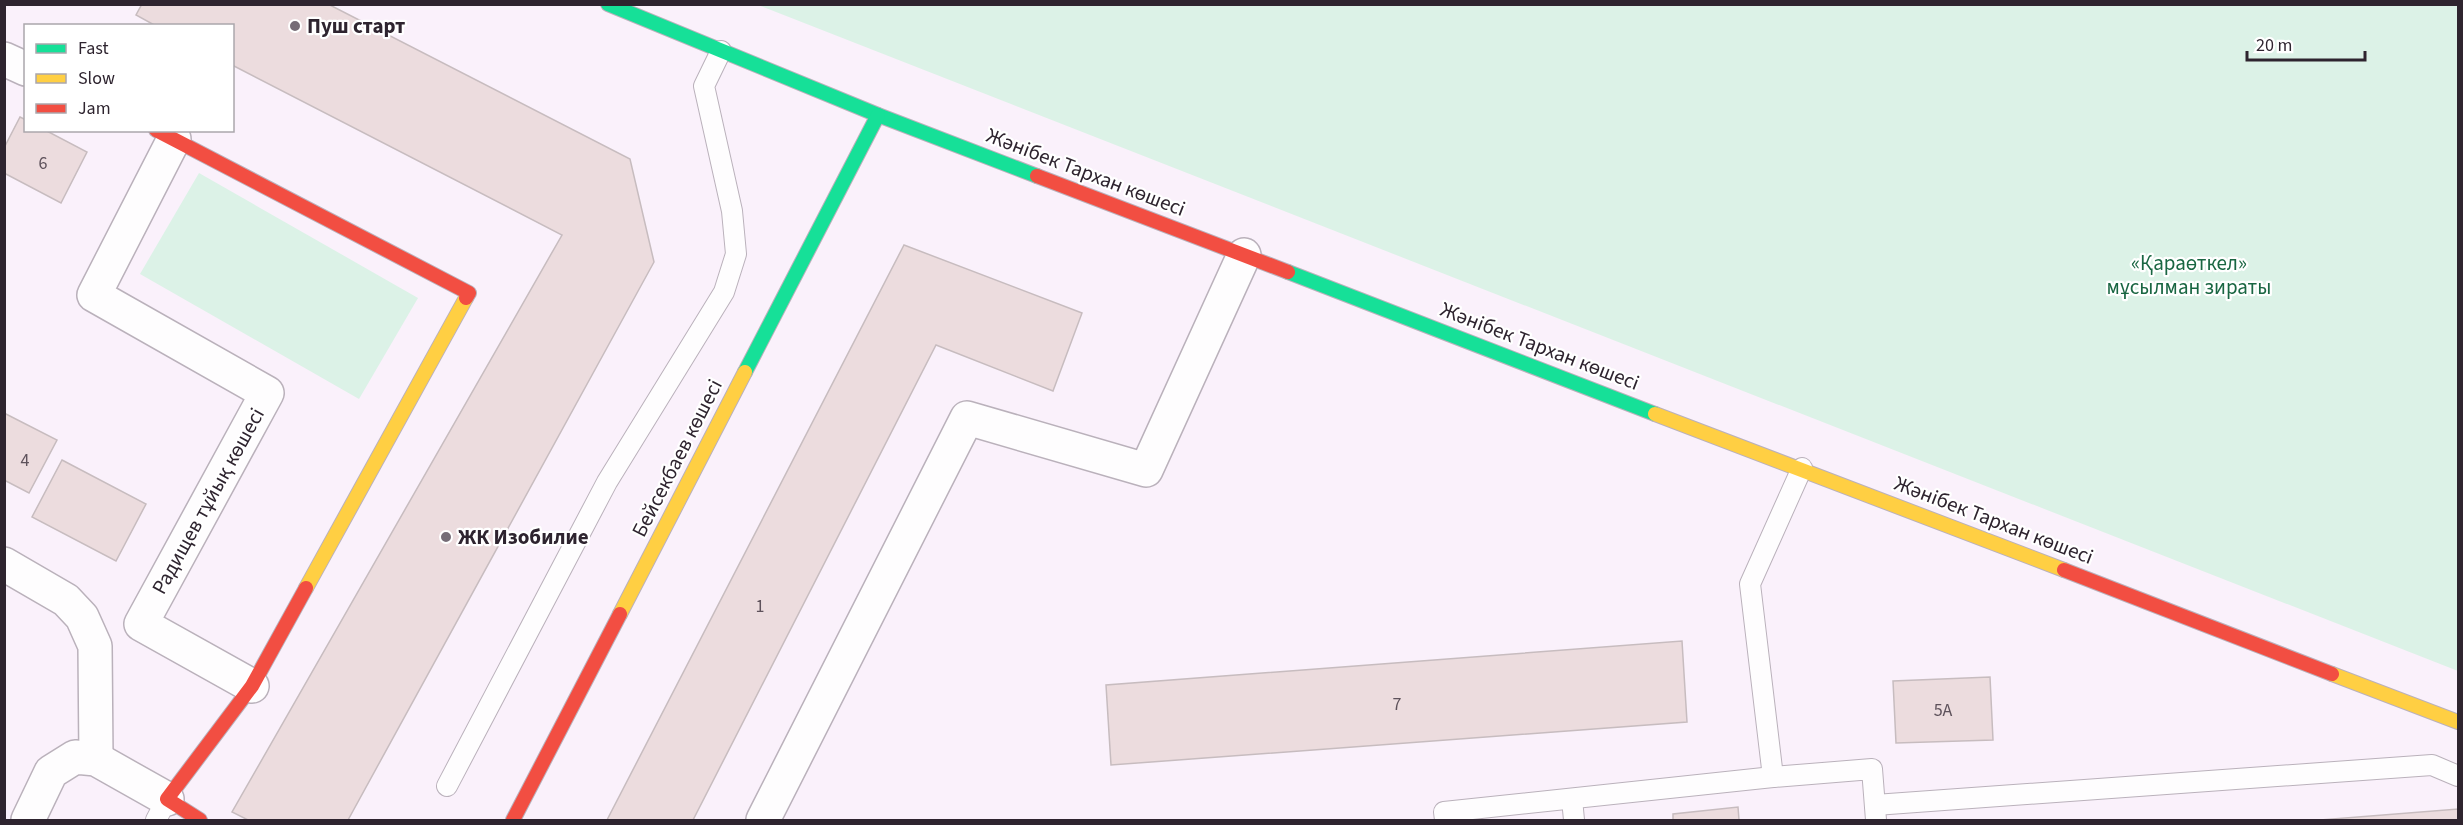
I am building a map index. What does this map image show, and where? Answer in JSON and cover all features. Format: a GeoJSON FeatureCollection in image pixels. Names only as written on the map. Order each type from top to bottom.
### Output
{"type":"FeatureCollection","features":[{"type":"Feature","properties":{"kind":"street","name":"Жәнібек Тархан көшесі"},"geometry":{"type":"LineString","coordinates":[[608,4],[878,115],[1802,468],[2458,722]]}},
{"type":"Feature","properties":{"kind":"street"},"geometry":{"type":"LineString","coordinates":[[4,59],[24,68]]}},
{"type":"Feature","properties":{"kind":"street","name":"Бейсекбаев көшесі"},"geometry":{"type":"LineString","coordinates":[[513,820],[878,115]]}},
{"type":"Feature","properties":{"kind":"street"},"geometry":{"type":"LineString","coordinates":[[162,810],[252,686],[469,293],[165,135]]}},
{"type":"Feature","properties":{"kind":"street","name":"Радищев тұйық көшесі"},"geometry":{"type":"LineString","coordinates":[[165,135],[94,295],[267,393],[141,624],[252,686]]}},
{"type":"Feature","properties":{"kind":"street"},"geometry":{"type":"LineString","coordinates":[[764,820],[967,418],[1146,470],[1244,255]]}},
{"type":"Feature","properties":{"kind":"street"},"geometry":{"type":"LineString","coordinates":[[4,564],[66,600],[82,617],[95,646],[96,759]]}},
{"type":"Feature","properties":{"kind":"street"},"geometry":{"type":"LineString","coordinates":[[28,820],[51,772],[75,757],[96,759],[162,810],[200,820]]}},
{"type":"Feature","properties":{"kind":"lane"},"geometry":{"type":"LineString","coordinates":[[447,786],[607,482],[724,292],[736,254],[732,211],[704,86],[721,51]]}},
{"type":"Feature","properties":{"kind":"lane"},"geometry":{"type":"LineString","coordinates":[[1773,777],[1750,584],[1802,468]]}},
{"type":"Feature","properties":{"kind":"lane"},"geometry":{"type":"LineString","coordinates":[[1445,820],[1444,812],[1773,777],[1872,769],[1876,813],[2432,765],[2458,776]]}},
{"type":"Feature","properties":{"kind":"lane"},"geometry":{"type":"LineString","coordinates":[[1572,799],[1574,820]]}},
{"type":"Feature","properties":{"kind":"green space","name":"«Қараөткел» мұсылман зираты"},"geometry":{"type":"Polygon","coordinates":[[[758,5],[2458,5],[2458,671],[758,5]]]}},
{"type":"Feature","properties":{"kind":"green space"},"geometry":{"type":"Polygon","coordinates":[[[199,173],[418,298],[359,399],[140,274],[199,173]]]}},
{"type":"Feature","properties":{"kind":"building","name":"ЖК Изобилие"},"geometry":{"type":"Polygon","coordinates":[[[142,4],[328,4],[630,159],[654,262],[348,820],[248,820],[232,812],[562,235],[234,66],[234,24],[152,24],[136,15],[142,4]]]}},
{"type":"Feature","properties":{"kind":"building"},"geometry":{"type":"Polygon","coordinates":[[[20,117],[24,119],[24,132],[49,132],[87,152],[61,203],[4,173],[4,148],[20,117]]]}},
{"type":"Feature","properties":{"kind":"building"},"geometry":{"type":"Polygon","coordinates":[[[904,245],[1082,313],[1053,391],[936,345],[693,820],[607,820],[904,245]]]}},
{"type":"Feature","properties":{"kind":"building"},"geometry":{"type":"Polygon","coordinates":[[[4,413],[57,440],[29,493],[4,480],[4,413]]]}},
{"type":"Feature","properties":{"kind":"building"},"geometry":{"type":"Polygon","coordinates":[[[62,460],[146,504],[116,561],[32,517],[62,460]]]}},
{"type":"Feature","properties":{"kind":"building"},"geometry":{"type":"Polygon","coordinates":[[[1682,641],[1687,722],[1111,765],[1106,685],[1682,641]]]}},
{"type":"Feature","properties":{"kind":"building"},"geometry":{"type":"Polygon","coordinates":[[[1990,677],[1993,740],[1896,743],[1893,681],[1990,677]]]}},
{"type":"Feature","properties":{"kind":"building"},"geometry":{"type":"Polygon","coordinates":[[[1738,807],[1739,820],[1673,820],[1673,814],[1738,807]]]}},
{"type":"Feature","properties":{"kind":"building"},"geometry":{"type":"Polygon","coordinates":[[[2458,809],[2458,820],[2320,820],[2458,809]]]}},
{"type":"Feature","properties":{"kind":"traffic: fast"},"geometry":{"type":"LineString","coordinates":[[608,4],[878,115],[1037,176]]}},
{"type":"Feature","properties":{"kind":"traffic: fast"},"geometry":{"type":"LineString","coordinates":[[745,372],[878,115]]}},
{"type":"Feature","properties":{"kind":"traffic: fast"},"geometry":{"type":"LineString","coordinates":[[1288,272],[1655,414]]}},
{"type":"Feature","properties":{"kind":"traffic: slow"},"geometry":{"type":"LineString","coordinates":[[306,588],[466,298]]}},
{"type":"Feature","properties":{"kind":"traffic: slow"},"geometry":{"type":"LineString","coordinates":[[620,614],[745,372]]}},
{"type":"Feature","properties":{"kind":"traffic: slow"},"geometry":{"type":"LineString","coordinates":[[1655,414],[2064,570]]}},
{"type":"Feature","properties":{"kind":"traffic: slow"},"geometry":{"type":"LineString","coordinates":[[2332,674],[2458,722]]}},
{"type":"Feature","properties":{"kind":"traffic: jam"},"geometry":{"type":"LineString","coordinates":[[160,132],[469,293],[466,298]]}},
{"type":"Feature","properties":{"kind":"traffic: jam"},"geometry":{"type":"LineString","coordinates":[[1037,176],[1288,272]]}},
{"type":"Feature","properties":{"kind":"traffic: jam"},"geometry":{"type":"LineString","coordinates":[[2064,570],[2332,674]]}},
{"type":"Feature","properties":{"kind":"traffic: jam"},"geometry":{"type":"LineString","coordinates":[[200,820],[167,799],[252,686],[306,588]]}},
{"type":"Feature","properties":{"kind":"traffic: jam"},"geometry":{"type":"LineString","coordinates":[[513,820],[620,614]]}},
{"type":"Feature","properties":{"kind":"place","name":"Пуш старт"},"geometry":{"type":"Point","coordinates":[295,26]}},
{"type":"Feature","properties":{"kind":"place","name":"ЖК Изобилие"},"geometry":{"type":"Point","coordinates":[446,537]}}]}
